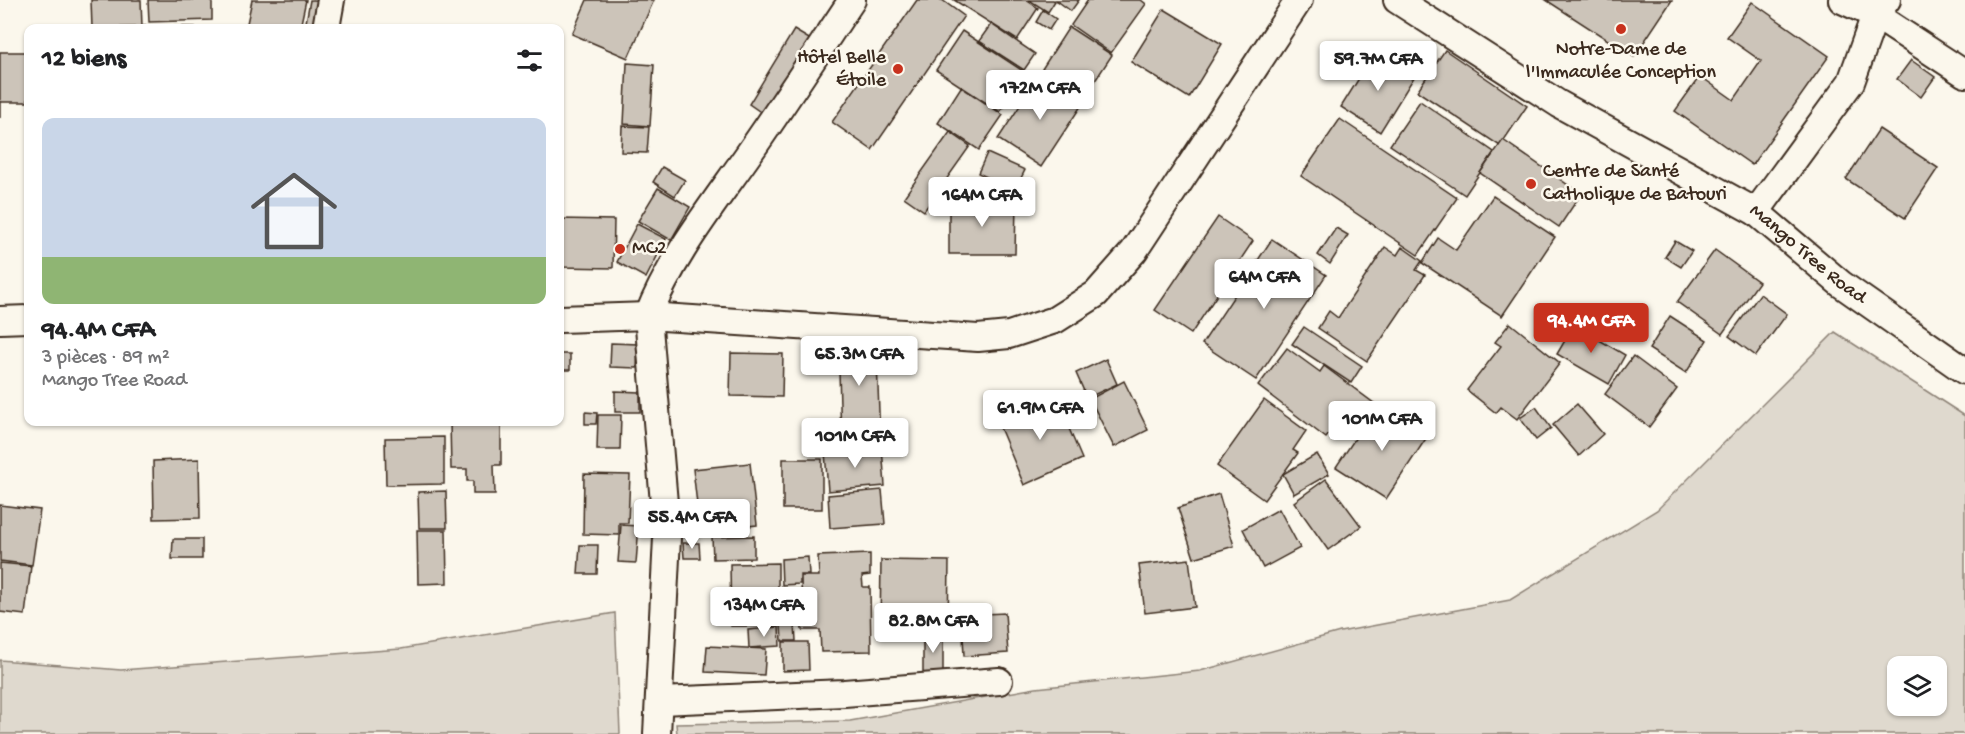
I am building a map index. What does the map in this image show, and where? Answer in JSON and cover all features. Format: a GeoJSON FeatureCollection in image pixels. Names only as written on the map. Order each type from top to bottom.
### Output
{"type":"FeatureCollection","features":[{"type":"Feature","properties":{"kind":"street"},"geometry":{"type":"LineString","coordinates":[[327,24],[331,0]]}},
{"type":"Feature","properties":{"kind":"street"},"geometry":{"type":"LineString","coordinates":[[657,734],[667,538],[648,316],[658,291],[681,250],[769,126],[852,0]]}},
{"type":"Feature","properties":{"kind":"street"},"geometry":{"type":"LineString","coordinates":[[564,319],[648,316],[978,338],[1009,335],[1055,320],[1096,294],[1134,251],[1299,0]]}},
{"type":"Feature","properties":{"kind":"street","name":"Mango Tree Road"},"geometry":{"type":"LineString","coordinates":[[1397,0],[1559,105],[1756,212],[1841,284],[1965,371]]}},
{"type":"Feature","properties":{"kind":"street"},"geometry":{"type":"LineString","coordinates":[[1842,0],[1881,8],[1962,69]]}},
{"type":"Feature","properties":{"kind":"street"},"geometry":{"type":"LineString","coordinates":[[1756,212],[1851,82],[1881,8]]}},
{"type":"Feature","properties":{"kind":"street"},"geometry":{"type":"LineString","coordinates":[[0,320],[24,319]]}},
{"type":"Feature","properties":{"kind":"street"},"geometry":{"type":"LineString","coordinates":[[660,701],[844,693],[999,681]]}},
{"type":"Feature","properties":{"kind":"shaded area"},"geometry":{"type":"Polygon","coordinates":[[[1835,332],[1965,416],[1965,734],[677,734],[676,724],[850,721],[1036,688],[1200,671],[1340,632],[1510,600],[1657,510],[1835,332]]]}},
{"type":"Feature","properties":{"kind":"shaded area"},"geometry":{"type":"Polygon","coordinates":[[[615,613],[620,734],[0,734],[0,660],[121,670],[401,649],[615,613]]]}},
{"type":"Feature","properties":{"kind":"building"},"geometry":{"type":"Polygon","coordinates":[[[91,0],[141,0],[142,24],[92,24],[91,0]]]}},
{"type":"Feature","properties":{"kind":"building"},"geometry":{"type":"Polygon","coordinates":[[[148,0],[212,0],[212,20],[149,22],[148,0]]]}},
{"type":"Feature","properties":{"kind":"building"},"geometry":{"type":"Polygon","coordinates":[[[252,0],[306,0],[301,24],[247,24],[252,0]]]}},
{"type":"Feature","properties":{"kind":"building"},"geometry":{"type":"Polygon","coordinates":[[[310,0],[328,0],[324,24],[306,24],[310,0]]]}},
{"type":"Feature","properties":{"kind":"building"},"geometry":{"type":"Polygon","coordinates":[[[587,0],[654,0],[628,58],[572,34],[587,0]]]}},
{"type":"Feature","properties":{"kind":"building","name":"Hôtel Belle Étoile"},"geometry":{"type":"Polygon","coordinates":[[[917,0],[942,0],[964,16],[872,150],[832,122],[917,0]]]}},
{"type":"Feature","properties":{"kind":"building"},"geometry":{"type":"Polygon","coordinates":[[[954,0],[1026,0],[1038,8],[1017,40],[954,0]]]}},
{"type":"Feature","properties":{"kind":"building"},"geometry":{"type":"Polygon","coordinates":[[[1029,0],[1053,0],[1055,1],[1048,12],[1029,0]]]}},
{"type":"Feature","properties":{"kind":"building"},"geometry":{"type":"Polygon","coordinates":[[[1056,0],[1079,0],[1071,11],[1056,0]]]}},
{"type":"Feature","properties":{"kind":"building"},"geometry":{"type":"Polygon","coordinates":[[[1088,0],[1141,0],[1146,4],[1111,53],[1071,25],[1088,0]]]}},
{"type":"Feature","properties":{"kind":"building","name":"Notre-Dame de l'Immaculée Conception"},"geometry":{"type":"Polygon","coordinates":[[[1546,0],[1672,0],[1634,57],[1546,0]]]}},
{"type":"Feature","properties":{"kind":"building"},"geometry":{"type":"Polygon","coordinates":[[[1752,2],[1829,56],[1752,165],[1675,111],[1700,76],[1734,100],[1761,61],[1727,37],[1752,2]]]}},
{"type":"Feature","properties":{"kind":"building"},"geometry":{"type":"Polygon","coordinates":[[[1164,9],[1222,44],[1189,98],[1131,62],[1164,9]]]}},
{"type":"Feature","properties":{"kind":"building"},"geometry":{"type":"Polygon","coordinates":[[[1043,10],[1056,19],[1049,30],[1036,22],[1043,10]]]}},
{"type":"Feature","properties":{"kind":"building"},"geometry":{"type":"Polygon","coordinates":[[[991,24],[1035,54],[1024,70],[979,41],[991,24]]]}},
{"type":"Feature","properties":{"kind":"building"},"geometry":{"type":"Polygon","coordinates":[[[1069,27],[1112,55],[1085,96],[1042,69],[1069,27]]]}},
{"type":"Feature","properties":{"kind":"building"},"geometry":{"type":"Polygon","coordinates":[[[794,30],[816,43],[769,118],[749,104],[794,30]]]}},
{"type":"Feature","properties":{"kind":"building"},"geometry":{"type":"Polygon","coordinates":[[[962,31],[1026,73],[1000,112],[936,70],[962,31]]]}},
{"type":"Feature","properties":{"kind":"building"},"geometry":{"type":"Polygon","coordinates":[[[1445,50],[1527,106],[1500,146],[1417,91],[1445,50]]]}},
{"type":"Feature","properties":{"kind":"building"},"geometry":{"type":"Polygon","coordinates":[[[0,52],[24,52],[24,102],[0,102],[0,52]]]}},
{"type":"Feature","properties":{"kind":"building"},"geometry":{"type":"Polygon","coordinates":[[[1390,57],[1416,74],[1380,132],[1341,107],[1371,59],[1383,67],[1390,57]]]}},
{"type":"Feature","properties":{"kind":"building"},"geometry":{"type":"Polygon","coordinates":[[[1911,60],[1935,77],[1921,97],[1897,79],[1911,60]]]}},
{"type":"Feature","properties":{"kind":"building"},"geometry":{"type":"Polygon","coordinates":[[[627,63],[654,65],[650,126],[624,124],[627,63]]]}},
{"type":"Feature","properties":{"kind":"building"},"geometry":{"type":"Polygon","coordinates":[[[1040,75],[1083,103],[1041,167],[998,139],[1040,75]]]}},
{"type":"Feature","properties":{"kind":"building"},"geometry":{"type":"Polygon","coordinates":[[[961,87],[1003,115],[979,150],[938,123],[961,87]]]}},
{"type":"Feature","properties":{"kind":"building"},"geometry":{"type":"Polygon","coordinates":[[[1420,101],[1494,152],[1465,195],[1390,145],[1420,101]]]}},
{"type":"Feature","properties":{"kind":"building"},"geometry":{"type":"Polygon","coordinates":[[[1340,119],[1457,198],[1418,255],[1301,176],[1340,119]]]}},
{"type":"Feature","properties":{"kind":"building"},"geometry":{"type":"Polygon","coordinates":[[[622,126],[649,127],[647,153],[621,152],[622,126]]]}},
{"type":"Feature","properties":{"kind":"building"},"geometry":{"type":"Polygon","coordinates":[[[1879,129],[1938,168],[1905,218],[1846,179],[1879,129]]]}},
{"type":"Feature","properties":{"kind":"building"},"geometry":{"type":"Polygon","coordinates":[[[950,132],[970,146],[924,211],[904,197],[950,132]]]}},
{"type":"Feature","properties":{"kind":"building","name":"Centre de Santé Catholique de Batouri"},"geometry":{"type":"Polygon","coordinates":[[[1503,140],[1581,194],[1559,227],[1480,173],[1503,140]]]}},
{"type":"Feature","properties":{"kind":"building"},"geometry":{"type":"Polygon","coordinates":[[[987,153],[1025,170],[1015,190],[978,173],[987,153]]]}},
{"type":"Feature","properties":{"kind":"building"},"geometry":{"type":"Polygon","coordinates":[[[662,167],[685,180],[675,196],[653,182],[662,167]]]}},
{"type":"Feature","properties":{"kind":"building"},"geometry":{"type":"Polygon","coordinates":[[[658,188],[690,207],[671,240],[638,221],[658,188]]]}},
{"type":"Feature","properties":{"kind":"building"},"geometry":{"type":"Polygon","coordinates":[[[1493,196],[1555,237],[1502,316],[1422,263],[1438,238],[1456,250],[1493,196]]]}},
{"type":"Feature","properties":{"kind":"building"},"geometry":{"type":"Polygon","coordinates":[[[1016,201],[1015,254],[949,254],[949,202],[1016,201]]]}},
{"type":"Feature","properties":{"kind":"building"},"geometry":{"type":"Polygon","coordinates":[[[1218,217],[1253,241],[1191,334],[1155,310],[1218,217]]]}},
{"type":"Feature","properties":{"kind":"building"},"geometry":{"type":"Polygon","coordinates":[[[564,219],[614,220],[613,268],[564,267],[564,219]]]}},
{"type":"Feature","properties":{"kind":"building"},"geometry":{"type":"Polygon","coordinates":[[[637,224],[666,239],[646,278],[617,262],[637,224]]]}},
{"type":"Feature","properties":{"kind":"building"},"geometry":{"type":"Polygon","coordinates":[[[1336,228],[1348,235],[1330,264],[1318,255],[1336,228]]]}},
{"type":"Feature","properties":{"kind":"building"},"geometry":{"type":"Polygon","coordinates":[[[1272,239],[1326,275],[1256,380],[1202,344],[1272,239]]]}},
{"type":"Feature","properties":{"kind":"building"},"geometry":{"type":"Polygon","coordinates":[[[1675,241],[1692,251],[1681,267],[1665,257],[1675,241]]]}},
{"type":"Feature","properties":{"kind":"building"},"geometry":{"type":"Polygon","coordinates":[[[1385,247],[1397,255],[1402,247],[1422,261],[1416,270],[1425,275],[1367,361],[1318,328],[1329,311],[1338,318],[1385,247]]]}},
{"type":"Feature","properties":{"kind":"building"},"geometry":{"type":"Polygon","coordinates":[[[1715,250],[1759,282],[1722,334],[1677,302],[1715,250]]]}},
{"type":"Feature","properties":{"kind":"building"},"geometry":{"type":"Polygon","coordinates":[[[1760,294],[1787,314],[1756,356],[1729,336],[1760,294]]]}},
{"type":"Feature","properties":{"kind":"building"},"geometry":{"type":"Polygon","coordinates":[[[1670,316],[1707,340],[1686,373],[1649,349],[1670,316]]]}},
{"type":"Feature","properties":{"kind":"building"},"geometry":{"type":"Polygon","coordinates":[[[1510,323],[1560,363],[1517,419],[1501,407],[1496,413],[1467,390],[1501,346],[1495,342],[1510,323]]]}},
{"type":"Feature","properties":{"kind":"building"},"geometry":{"type":"Polygon","coordinates":[[[1574,325],[1625,355],[1609,384],[1557,354],[1574,325]]]}},
{"type":"Feature","properties":{"kind":"building"},"geometry":{"type":"Polygon","coordinates":[[[1304,327],[1362,366],[1351,383],[1292,344],[1304,327]]]}},
{"type":"Feature","properties":{"kind":"building"},"geometry":{"type":"Polygon","coordinates":[[[876,336],[880,437],[841,439],[838,337],[876,336]]]}},
{"type":"Feature","properties":{"kind":"building"},"geometry":{"type":"Polygon","coordinates":[[[611,343],[638,344],[637,368],[610,367],[611,343]]]}},
{"type":"Feature","properties":{"kind":"building"},"geometry":{"type":"Polygon","coordinates":[[[1287,348],[1320,372],[1324,366],[1375,404],[1360,424],[1345,413],[1326,438],[1258,386],[1287,348]]]}},
{"type":"Feature","properties":{"kind":"building"},"geometry":{"type":"Polygon","coordinates":[[[731,353],[783,354],[782,397],[730,396],[731,353]]]}},
{"type":"Feature","properties":{"kind":"building"},"geometry":{"type":"Polygon","coordinates":[[[564,354],[570,354],[570,370],[564,370],[564,354]]]}},
{"type":"Feature","properties":{"kind":"building"},"geometry":{"type":"Polygon","coordinates":[[[1633,356],[1677,389],[1649,427],[1605,394],[1633,356]]]}},
{"type":"Feature","properties":{"kind":"building"},"geometry":{"type":"Polygon","coordinates":[[[1106,359],[1117,384],[1087,398],[1076,373],[1106,359]]]}},
{"type":"Feature","properties":{"kind":"building"},"geometry":{"type":"Polygon","coordinates":[[[1124,381],[1148,430],[1114,447],[1090,399],[1124,381]]]}},
{"type":"Feature","properties":{"kind":"building"},"geometry":{"type":"Polygon","coordinates":[[[615,391],[640,392],[640,412],[615,412],[615,391]]]}},
{"type":"Feature","properties":{"kind":"building"},"geometry":{"type":"Polygon","coordinates":[[[1056,398],[1082,459],[1024,485],[998,423],[1056,398]]]}},
{"type":"Feature","properties":{"kind":"building"},"geometry":{"type":"Polygon","coordinates":[[[1264,400],[1306,431],[1293,450],[1298,453],[1264,500],[1217,466],[1264,400]]]}},
{"type":"Feature","properties":{"kind":"building"},"geometry":{"type":"Polygon","coordinates":[[[1378,404],[1427,437],[1386,499],[1336,467],[1378,404]]]}},
{"type":"Feature","properties":{"kind":"building"},"geometry":{"type":"Polygon","coordinates":[[[1577,404],[1603,434],[1579,456],[1553,425],[1577,404]]]}},
{"type":"Feature","properties":{"kind":"building"},"geometry":{"type":"Polygon","coordinates":[[[1536,407],[1551,428],[1536,440],[1520,418],[1536,407]]]}},
{"type":"Feature","properties":{"kind":"building"},"geometry":{"type":"Polygon","coordinates":[[[585,412],[597,413],[596,424],[585,424],[585,412]]]}},
{"type":"Feature","properties":{"kind":"building"},"geometry":{"type":"Polygon","coordinates":[[[598,415],[621,415],[620,450],[597,450],[598,415]]]}},
{"type":"Feature","properties":{"kind":"building"},"geometry":{"type":"Polygon","coordinates":[[[450,426],[501,426],[501,465],[494,465],[495,494],[473,494],[473,481],[467,481],[467,469],[451,469],[450,426]]]}},
{"type":"Feature","properties":{"kind":"building"},"geometry":{"type":"Polygon","coordinates":[[[444,437],[444,484],[386,485],[385,438],[444,437]]]}},
{"type":"Feature","properties":{"kind":"building"},"geometry":{"type":"Polygon","coordinates":[[[882,447],[885,486],[828,491],[825,452],[882,447]]]}},
{"type":"Feature","properties":{"kind":"building"},"geometry":{"type":"Polygon","coordinates":[[[1317,454],[1329,474],[1294,494],[1283,474],[1317,454]]]}},
{"type":"Feature","properties":{"kind":"building"},"geometry":{"type":"Polygon","coordinates":[[[199,459],[200,518],[154,519],[153,461],[199,459]]]}},
{"type":"Feature","properties":{"kind":"building"},"geometry":{"type":"Polygon","coordinates":[[[783,459],[822,459],[822,509],[783,509],[783,459]]]}},
{"type":"Feature","properties":{"kind":"building"},"geometry":{"type":"Polygon","coordinates":[[[750,463],[757,525],[700,531],[693,469],[750,463]]]}},
{"type":"Feature","properties":{"kind":"building"},"geometry":{"type":"Polygon","coordinates":[[[584,474],[630,475],[628,523],[619,523],[619,535],[583,534],[584,474]]]}},
{"type":"Feature","properties":{"kind":"building"},"geometry":{"type":"Polygon","coordinates":[[[1326,479],[1361,526],[1328,550],[1294,502],[1326,479]]]}},
{"type":"Feature","properties":{"kind":"building"},"geometry":{"type":"Polygon","coordinates":[[[882,490],[885,524],[830,528],[828,495],[882,490]]]}},
{"type":"Feature","properties":{"kind":"building"},"geometry":{"type":"Polygon","coordinates":[[[446,491],[447,528],[419,528],[418,492],[446,491]]]}},
{"type":"Feature","properties":{"kind":"building"},"geometry":{"type":"Polygon","coordinates":[[[1219,494],[1234,546],[1194,558],[1178,508],[1219,494]]]}},
{"type":"Feature","properties":{"kind":"building"},"geometry":{"type":"Polygon","coordinates":[[[0,505],[40,510],[32,565],[0,561],[0,505]]]}},
{"type":"Feature","properties":{"kind":"building"},"geometry":{"type":"Polygon","coordinates":[[[1279,509],[1300,548],[1263,568],[1243,529],[1279,509]]]}},
{"type":"Feature","properties":{"kind":"building"},"geometry":{"type":"Polygon","coordinates":[[[621,525],[639,526],[636,563],[618,562],[621,525]]]}},
{"type":"Feature","properties":{"kind":"building"},"geometry":{"type":"Polygon","coordinates":[[[417,530],[446,530],[447,583],[418,584],[417,530]]]}},
{"type":"Feature","properties":{"kind":"building"},"geometry":{"type":"Polygon","coordinates":[[[754,536],[754,558],[713,559],[712,537],[754,536]]]}},
{"type":"Feature","properties":{"kind":"building"},"geometry":{"type":"Polygon","coordinates":[[[173,539],[202,539],[202,559],[172,559],[173,539]]]}},
{"type":"Feature","properties":{"kind":"building"},"geometry":{"type":"Polygon","coordinates":[[[683,543],[699,543],[700,558],[684,558],[683,543]]]}},
{"type":"Feature","properties":{"kind":"building"},"geometry":{"type":"Polygon","coordinates":[[[580,545],[598,545],[597,574],[578,574],[580,545]]]}},
{"type":"Feature","properties":{"kind":"building"},"geometry":{"type":"Polygon","coordinates":[[[870,554],[870,575],[862,576],[863,587],[870,587],[871,651],[821,652],[820,630],[802,630],[801,576],[819,576],[818,556],[870,554]]]}},
{"type":"Feature","properties":{"kind":"building"},"geometry":{"type":"Polygon","coordinates":[[[808,557],[809,575],[800,575],[800,584],[782,585],[781,559],[808,557]]]}},
{"type":"Feature","properties":{"kind":"building"},"geometry":{"type":"Polygon","coordinates":[[[1189,559],[1195,607],[1145,613],[1139,565],[1189,559]]]}},
{"type":"Feature","properties":{"kind":"building"},"geometry":{"type":"Polygon","coordinates":[[[881,560],[949,561],[948,630],[880,630],[881,560]]]}},
{"type":"Feature","properties":{"kind":"building"},"geometry":{"type":"Polygon","coordinates":[[[0,563],[31,566],[25,615],[0,612],[0,563]]]}},
{"type":"Feature","properties":{"kind":"building"},"geometry":{"type":"Polygon","coordinates":[[[778,563],[778,626],[731,626],[730,564],[778,563]]]}},
{"type":"Feature","properties":{"kind":"building"},"geometry":{"type":"Polygon","coordinates":[[[1005,613],[1008,653],[964,656],[962,615],[1005,613]]]}},
{"type":"Feature","properties":{"kind":"building"},"geometry":{"type":"Polygon","coordinates":[[[795,624],[796,641],[782,641],[781,625],[795,624]]]}},
{"type":"Feature","properties":{"kind":"building"},"geometry":{"type":"Polygon","coordinates":[[[779,627],[780,646],[749,648],[748,630],[779,627]]]}},
{"type":"Feature","properties":{"kind":"building"},"geometry":{"type":"Polygon","coordinates":[[[923,631],[943,632],[943,676],[923,676],[923,631]]]}},
{"type":"Feature","properties":{"kind":"building"},"geometry":{"type":"Polygon","coordinates":[[[783,642],[808,642],[809,670],[783,671],[783,642]]]}},
{"type":"Feature","properties":{"kind":"building"},"geometry":{"type":"Polygon","coordinates":[[[707,646],[766,649],[764,675],[705,672],[707,646]]]}},
{"type":"Feature","properties":{"kind":"place","name":"Notre-Dame de l'Immaculée Conception"},"geometry":{"type":"Point","coordinates":[1621,29]}},
{"type":"Feature","properties":{"kind":"place","name":"Hôtel Belle Étoile"},"geometry":{"type":"Point","coordinates":[898,69]}},
{"type":"Feature","properties":{"kind":"place","name":"Centre de Santé Catholique de Batouri"},"geometry":{"type":"Point","coordinates":[1531,184]}},
{"type":"Feature","properties":{"kind":"place","name":"MC2"},"geometry":{"type":"Point","coordinates":[620,249]}}]}
